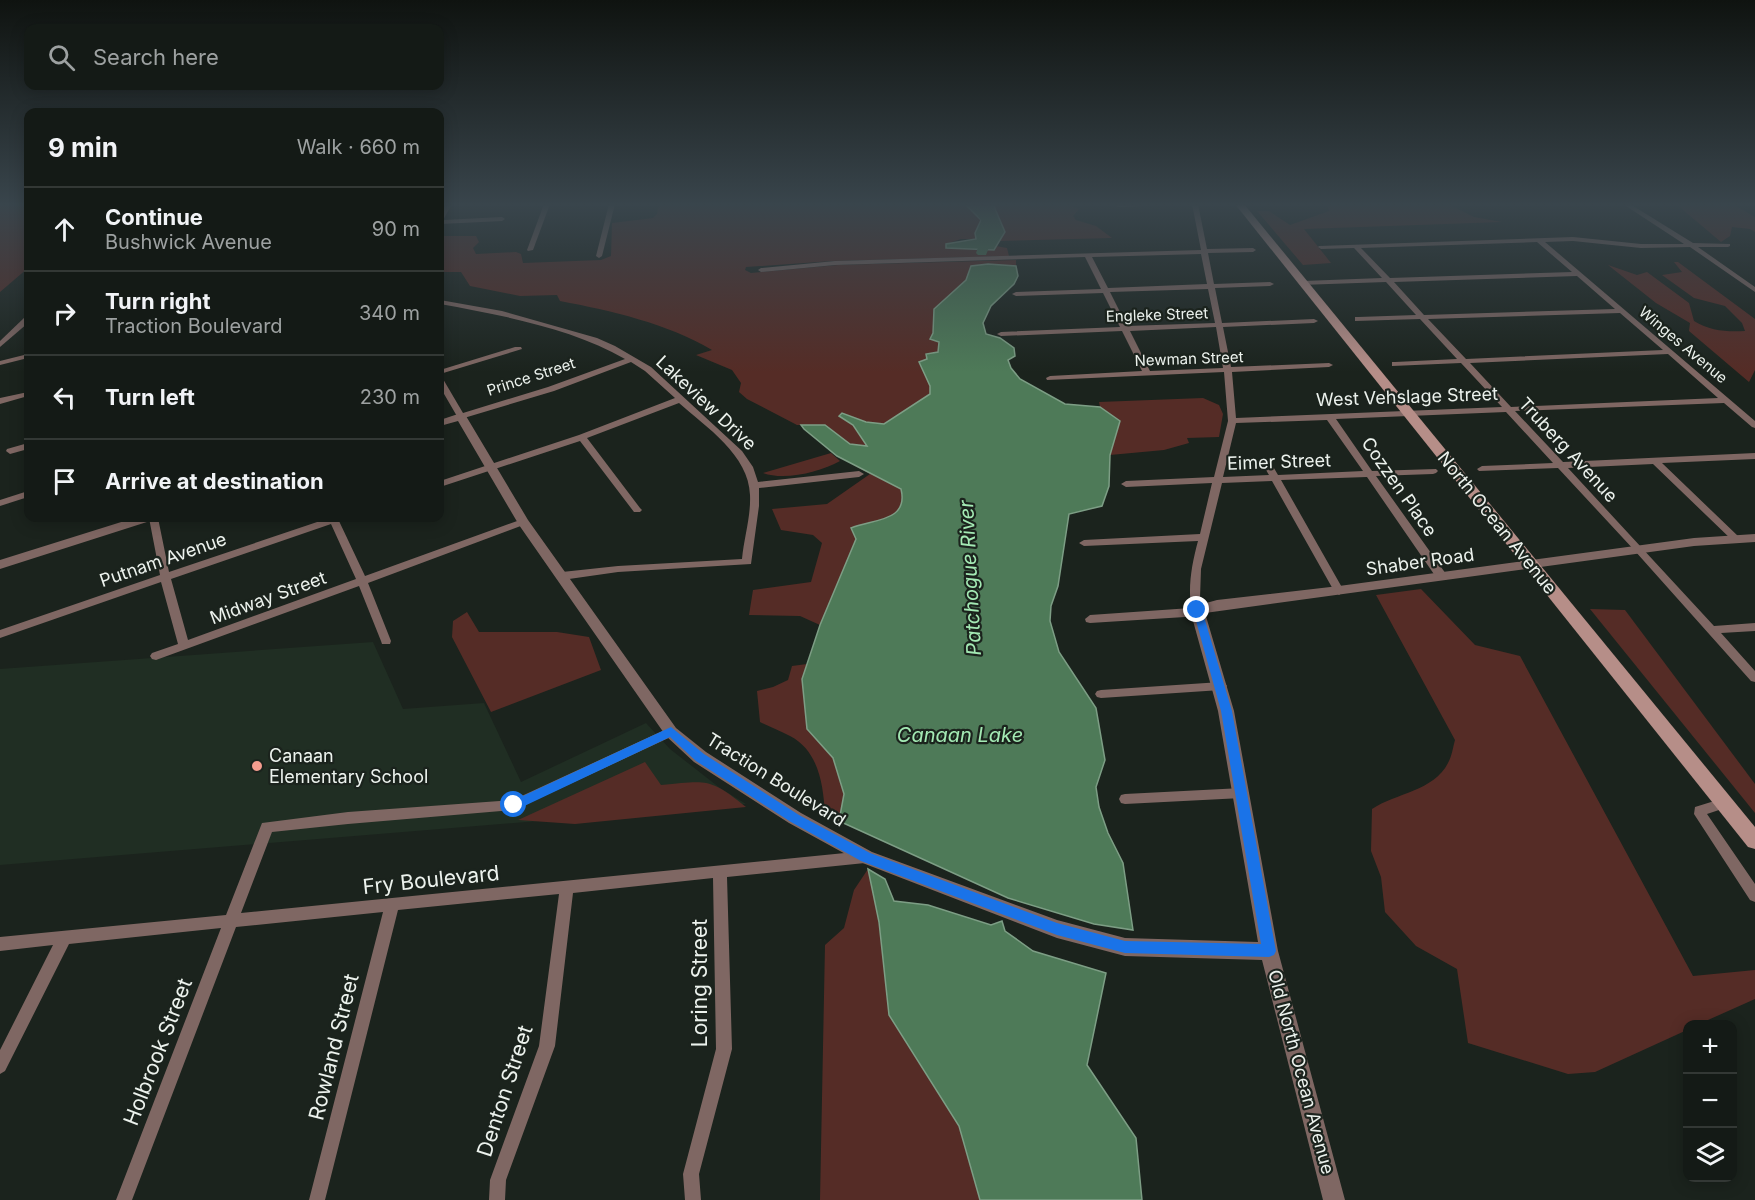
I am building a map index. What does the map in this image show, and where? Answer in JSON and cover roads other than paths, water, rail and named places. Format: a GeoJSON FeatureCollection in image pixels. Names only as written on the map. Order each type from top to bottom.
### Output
{"type":"FeatureCollection","features":[{"type":"Feature","properties":{"kind":"main road","name":"North Ocean Avenue"},"geometry":{"type":"LineString","coordinates":[[1285,260],[1755,841]]}},
{"type":"Feature","properties":{"kind":"street"},"geometry":{"type":"LineString","coordinates":[[760,270],[835,263],[943,260]]}},
{"type":"Feature","properties":{"kind":"street"},"geometry":{"type":"LineString","coordinates":[[1090,260],[1147,373]]}},
{"type":"Feature","properties":{"kind":"street","name":"Old North Ocean Avenue"},"geometry":{"type":"LineString","coordinates":[[1206,260],[1228,371],[1232,421],[1203,537],[1196,578],[1197,610],[1206,646],[1221,686],[1269,951],[1334,1200]]}},
{"type":"Feature","properties":{"kind":"street","name":"Truberg Avenue"},"geometry":{"type":"LineString","coordinates":[[1368,260],[1639,549],[1755,678]]}},
{"type":"Feature","properties":{"kind":"street","name":"Winges Avenue"},"geometry":{"type":"LineString","coordinates":[[1562,260],[1755,425]]}},
{"type":"Feature","properties":{"kind":"street"},"geometry":{"type":"LineString","coordinates":[[1713,260],[1755,290]]}},
{"type":"Feature","properties":{"kind":"street"},"geometry":{"type":"LineString","coordinates":[[1304,283],[1578,274]]}},
{"type":"Feature","properties":{"kind":"street"},"geometry":{"type":"LineString","coordinates":[[1016,294],[1270,284]]}},
{"type":"Feature","properties":{"kind":"street","name":"Lakeview Drive"},"geometry":{"type":"LineString","coordinates":[[444,303],[502,313],[594,340],[648,369],[739,453],[748,465],[756,485]]}},
{"type":"Feature","properties":{"kind":"street"},"geometry":{"type":"LineString","coordinates":[[1358,319],[1622,310]]}},
{"type":"Feature","properties":{"kind":"street","name":"Engleke Street"},"geometry":{"type":"LineString","coordinates":[[1001,334],[1314,321]]}},
{"type":"Feature","properties":{"kind":"street"},"geometry":{"type":"LineString","coordinates":[[0,345],[24,323]]}},
{"type":"Feature","properties":{"kind":"street"},"geometry":{"type":"LineString","coordinates":[[444,371],[518,349]]}},
{"type":"Feature","properties":{"kind":"street"},"geometry":{"type":"LineString","coordinates":[[1395,364],[1671,352]]}},
{"type":"Feature","properties":{"kind":"street"},"geometry":{"type":"LineString","coordinates":[[0,363],[24,357]]}},
{"type":"Feature","properties":{"kind":"street","name":"Prince Street"},"geometry":{"type":"LineString","coordinates":[[444,422],[552,389],[632,360]]}},
{"type":"Feature","properties":{"kind":"street","name":"Newman Street"},"geometry":{"type":"LineString","coordinates":[[1050,378],[1329,365]]}},
{"type":"Feature","properties":{"kind":"street","name":"Traction Boulevard"},"geometry":{"type":"LineString","coordinates":[[444,388],[523,522],[671,732],[700,758],[795,818],[866,857],[1057,929],[1125,947],[1269,951]]}},
{"type":"Feature","properties":{"kind":"street"},"geometry":{"type":"LineString","coordinates":[[0,401],[24,395]]}},
{"type":"Feature","properties":{"kind":"street"},"geometry":{"type":"LineString","coordinates":[[444,483],[582,437],[681,399]]}},
{"type":"Feature","properties":{"kind":"street","name":"West Vehslage Street"},"geometry":{"type":"LineString","coordinates":[[1232,421],[1726,400]]}},
{"type":"Feature","properties":{"kind":"street","name":"Cozzen Place"},"geometry":{"type":"LineString","coordinates":[[1329,416],[1442,577]]}},
{"type":"Feature","properties":{"kind":"street"},"geometry":{"type":"LineString","coordinates":[[582,437],[637,510]]}},
{"type":"Feature","properties":{"kind":"street"},"geometry":{"type":"LineString","coordinates":[[10,451],[24,447]]}},
{"type":"Feature","properties":{"kind":"street"},"geometry":{"type":"LineString","coordinates":[[1482,469],[1755,456]]}},
{"type":"Feature","properties":{"kind":"street"},"geometry":{"type":"LineString","coordinates":[[1655,461],[1737,539]]}},
{"type":"Feature","properties":{"kind":"street"},"geometry":{"type":"LineString","coordinates":[[1268,465],[1339,591]]}},
{"type":"Feature","properties":{"kind":"street","name":"Eimer Street"},"geometry":{"type":"LineString","coordinates":[[1126,484],[1433,471]]}},
{"type":"Feature","properties":{"kind":"street"},"geometry":{"type":"LineString","coordinates":[[562,576],[618,568],[747,562],[747,539],[755,508],[756,485],[859,474]]}},
{"type":"Feature","properties":{"kind":"street"},"geometry":{"type":"LineString","coordinates":[[0,503],[24,495]]}},
{"type":"Feature","properties":{"kind":"street"},"geometry":{"type":"LineString","coordinates":[[0,565],[134,522]]}},
{"type":"Feature","properties":{"kind":"street"},"geometry":{"type":"LineString","coordinates":[[154,522],[165,577],[184,646]]}},
{"type":"Feature","properties":{"kind":"street","name":"Putnam Avenue"},"geometry":{"type":"LineString","coordinates":[[0,634],[323,522]]}},
{"type":"Feature","properties":{"kind":"street"},"geometry":{"type":"LineString","coordinates":[[336,522],[386,641]]}},
{"type":"Feature","properties":{"kind":"street","name":"Midway Street"},"geometry":{"type":"LineString","coordinates":[[156,656],[523,522]]}},
{"type":"Feature","properties":{"kind":"street"},"geometry":{"type":"LineString","coordinates":[[1084,543],[1203,537]]}},
{"type":"Feature","properties":{"kind":"street","name":"Shaber Road"},"geometry":{"type":"LineString","coordinates":[[1090,619],[1185,613],[1217,605],[1339,591],[1639,549],[1755,538]]}},
{"type":"Feature","properties":{"kind":"street"},"geometry":{"type":"LineString","coordinates":[[1711,630],[1755,627]]}},
{"type":"Feature","properties":{"kind":"street"},"geometry":{"type":"LineString","coordinates":[[1101,694],[1221,686]]}},
{"type":"Feature","properties":{"kind":"street","name":"Holbrook Street"},"geometry":{"type":"LineString","coordinates":[[124,1200],[267,827],[342,818],[514,805],[671,732]]}},
{"type":"Feature","properties":{"kind":"street"},"geometry":{"type":"LineString","coordinates":[[1125,799],[1242,793]]}},
{"type":"Feature","properties":{"kind":"street"},"geometry":{"type":"LineString","coordinates":[[1724,803],[1706,807],[1700,811],[1700,814],[1755,896]]}},
{"type":"Feature","properties":{"kind":"street","name":"Fry Boulevard"},"geometry":{"type":"LineString","coordinates":[[0,944],[866,857]]}},
{"type":"Feature","properties":{"kind":"street","name":"Loring Street"},"geometry":{"type":"LineString","coordinates":[[693,1200],[691,1174],[724,1049],[720,871]]}},
{"type":"Feature","properties":{"kind":"street","name":"Denton Street"},"geometry":{"type":"LineString","coordinates":[[497,1200],[498,1180],[547,1046],[567,887]]}},
{"type":"Feature","properties":{"kind":"street","name":"Rowland Street"},"geometry":{"type":"LineString","coordinates":[[317,1200],[392,905]]}},
{"type":"Feature","properties":{"kind":"street"},"geometry":{"type":"LineString","coordinates":[[0,1066],[65,937]]}},
{"type":"Feature","properties":{"kind":"water","name":"Canaan Lake"},"geometry":{"type":"Polygon","coordinates":[[[988,264],[1016,266],[1018,276],[1014,284],[991,306],[983,323],[986,334],[1000,338],[1014,348],[1015,356],[1008,360],[1020,379],[1065,404],[1100,407],[1120,421],[1110,455],[1109,486],[1102,506],[1069,514],[1050,621],[1059,652],[1096,708],[1105,760],[1096,787],[1099,807],[1108,833],[1123,863],[1133,930],[1094,924],[1008,898],[839,821],[844,794],[833,758],[807,729],[802,679],[820,625],[856,539],[851,528],[887,518],[900,508],[902,500],[901,489],[837,456],[801,425],[825,425],[850,444],[867,446],[853,425],[839,416],[842,413],[866,422],[884,424],[930,394],[930,386],[919,362],[927,359],[926,354],[938,352],[939,342],[930,339],[933,333],[934,309],[966,280],[971,266],[988,264]]]}},
{"type":"Feature","properties":{"kind":"water"},"geometry":{"type":"Polygon","coordinates":[[[868,869],[885,879],[894,901],[928,905],[991,925],[1002,921],[1005,931],[1033,951],[1106,973],[1087,1065],[1136,1138],[1142,1200],[980,1200],[959,1126],[889,1015],[879,922],[868,869]]]}},
{"type":"Feature","properties":{"kind":"place","name":"Canaan Elementary School"},"geometry":{"type":"Point","coordinates":[257,766]}},
{"type":"Feature","properties":{"kind":"water label","name":"Patchogue River"},"geometry":{"type":"Point","coordinates":[970,578]}}]}
